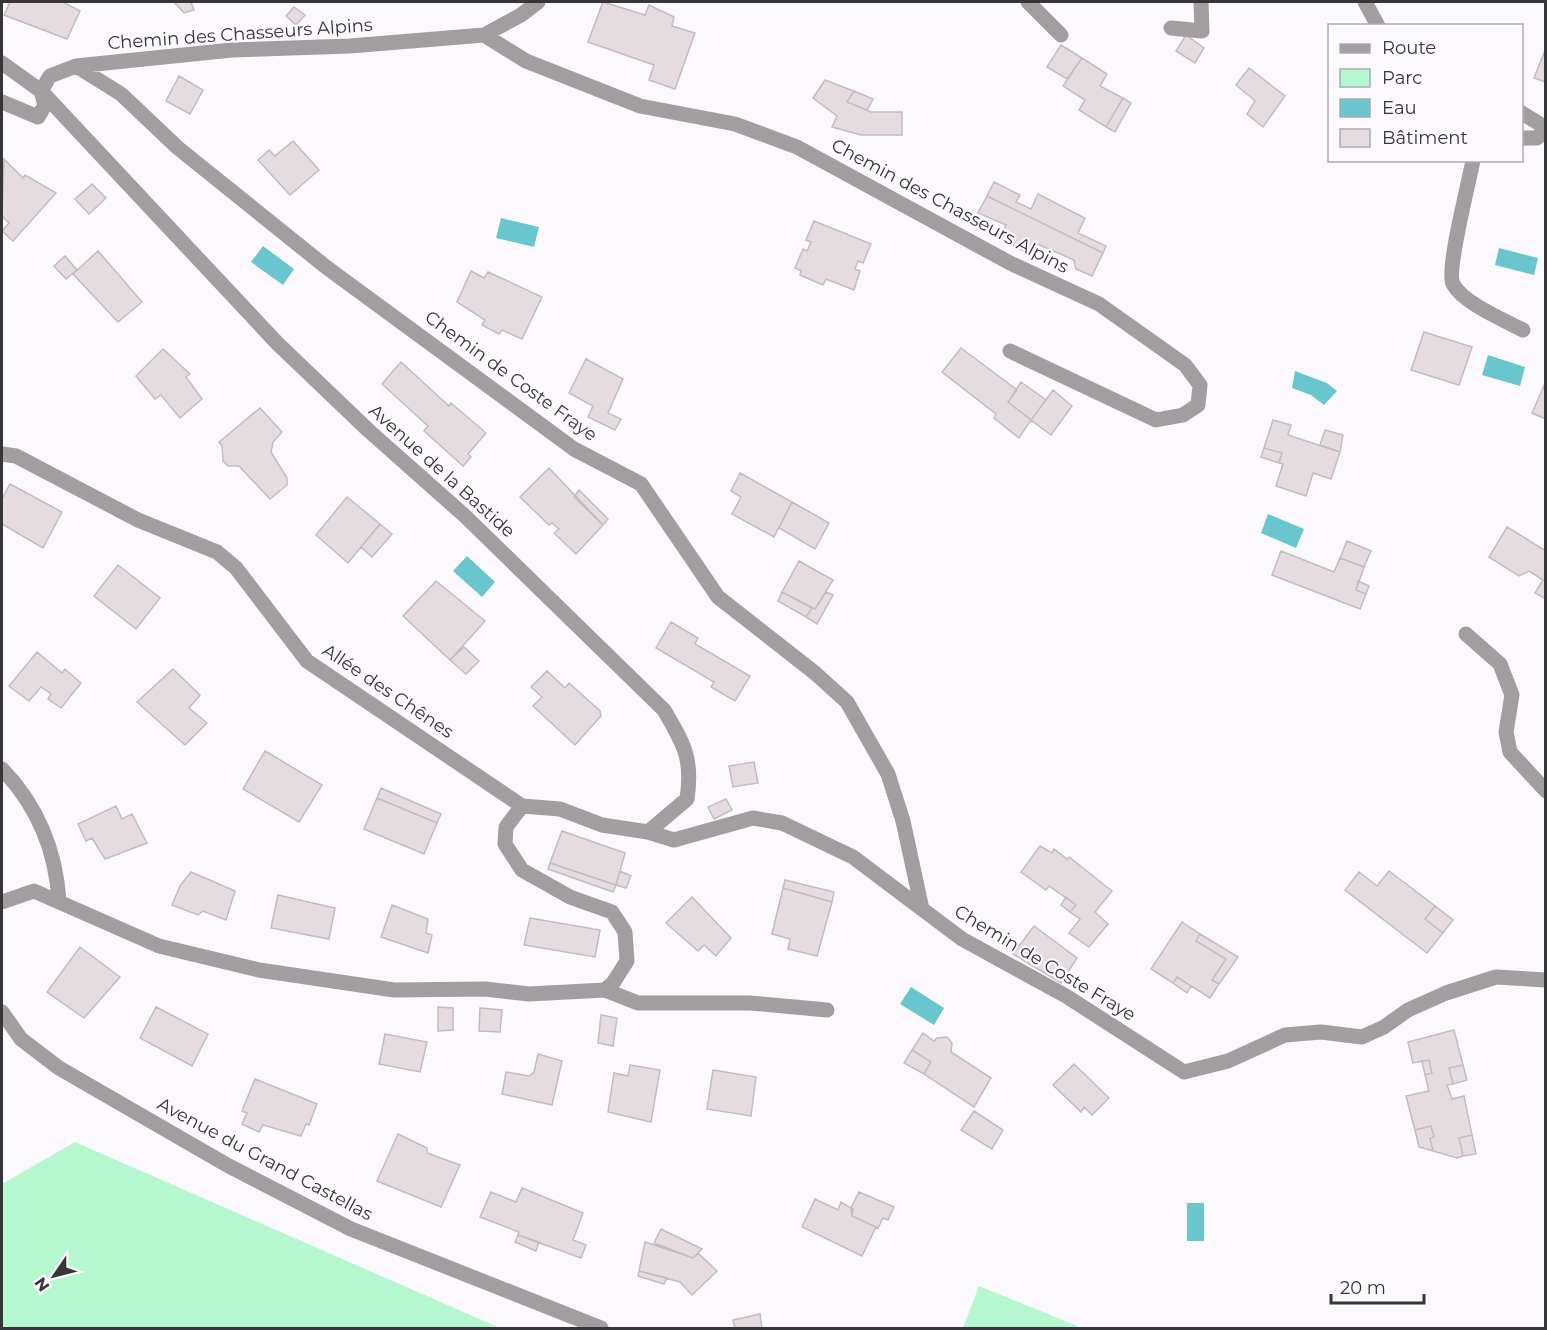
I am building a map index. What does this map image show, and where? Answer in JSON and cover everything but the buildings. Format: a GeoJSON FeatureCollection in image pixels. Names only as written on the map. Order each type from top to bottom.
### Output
{"type":"FeatureCollection","features":[{"type":"Feature","properties":{"kind":"street","name":"Chemin des Chasseurs Alpins"},"geometry":{"type":"LineString","coordinates":[[41,91],[50,76],[76,66],[232,50],[350,46],[484,35],[521,15],[538,2]]}},
{"type":"Feature","properties":{"kind":"street"},"geometry":{"type":"LineString","coordinates":[[1028,2],[1061,35]]}},
{"type":"Feature","properties":{"kind":"street"},"geometry":{"type":"LineString","coordinates":[[1171,28],[1202,31],[1201,2]]}},
{"type":"Feature","properties":{"kind":"street"},"geometry":{"type":"LineString","coordinates":[[1365,2],[1377,24]]}},
{"type":"Feature","properties":{"kind":"street","name":"Chemin des Chasseurs Alpins"},"geometry":{"type":"LineString","coordinates":[[484,35],[526,61],[640,106],[735,124],[796,147],[1010,263],[1099,304],[1185,365],[1200,385],[1198,405],[1183,415],[1156,420],[1010,351]]}},
{"type":"Feature","properties":{"kind":"street","name":"Avenue de la Bastide"},"geometry":{"type":"LineString","coordinates":[[2,63],[41,91],[181,244],[277,343],[368,430],[473,524],[664,710],[686,748],[691,773],[687,799],[648,832]]}},
{"type":"Feature","properties":{"kind":"street","name":"Chemin de Coste Fraye"},"geometry":{"type":"LineString","coordinates":[[76,66],[122,94],[178,148],[326,267],[574,449],[641,484],[718,597],[815,673],[847,702],[888,774],[903,820],[922,909],[962,939],[1066,996],[1184,1072],[1228,1061],[1285,1035],[1321,1032],[1362,1036],[1384,1027],[1408,1010],[1446,993],[1496,977],[1545,980]]}},
{"type":"Feature","properties":{"kind":"street"},"geometry":{"type":"LineString","coordinates":[[2,102],[38,117],[45,105],[41,91]]}},
{"type":"Feature","properties":{"kind":"street"},"geometry":{"type":"LineString","coordinates":[[1523,114],[1545,128],[1537,138],[1523,138]]}},
{"type":"Feature","properties":{"kind":"street"},"geometry":{"type":"LineString","coordinates":[[1473,162],[1450,264],[1453,284],[1473,304],[1523,330]]}},
{"type":"Feature","properties":{"kind":"street","name":"Allée des Chênes"},"geometry":{"type":"LineString","coordinates":[[2,454],[16,456],[138,520],[217,552],[236,568],[307,661],[522,806]]}},
{"type":"Feature","properties":{"kind":"street"},"geometry":{"type":"LineString","coordinates":[[1466,634],[1500,664],[1512,695],[1506,732],[1510,752],[1545,791]]}},
{"type":"Feature","properties":{"kind":"street"},"geometry":{"type":"LineString","coordinates":[[2,770],[16,784],[48,839],[58,878],[59,901]]}},
{"type":"Feature","properties":{"kind":"street"},"geometry":{"type":"LineString","coordinates":[[604,990],[613,983],[627,961],[625,932],[612,912],[570,897],[522,870],[505,844],[506,827],[522,806],[560,809],[602,825],[648,832],[674,840],[753,818],[782,823],[854,857],[922,909]]}},
{"type":"Feature","properties":{"kind":"street"},"geometry":{"type":"LineString","coordinates":[[2,902],[34,891],[159,946],[259,970],[394,990],[485,989],[529,994],[604,990],[638,1004],[750,1003],[827,1010]]}},
{"type":"Feature","properties":{"kind":"street","name":"Avenue du Grand Castellas"},"geometry":{"type":"LineString","coordinates":[[2,1012],[21,1040],[58,1068],[226,1165],[351,1228],[601,1329]]}},
{"type":"Feature","properties":{"kind":"green space"},"geometry":{"type":"Polygon","coordinates":[[[75,1142],[500,1328],[2,1328],[2,1184],[75,1142]]]}},
{"type":"Feature","properties":{"kind":"green space"},"geometry":{"type":"Polygon","coordinates":[[[979,1286],[1082,1328],[963,1328],[979,1286]]]}},
{"type":"Feature","properties":{"kind":"water"},"geometry":{"type":"Polygon","coordinates":[[[501,218],[539,227],[534,247],[496,238],[501,218]]]}},
{"type":"Feature","properties":{"kind":"water"},"geometry":{"type":"Polygon","coordinates":[[[263,246],[294,269],[283,285],[251,262],[263,246]]]}},
{"type":"Feature","properties":{"kind":"water"},"geometry":{"type":"Polygon","coordinates":[[[1499,248],[1538,258],[1534,275],[1495,265],[1499,248]]]}},
{"type":"Feature","properties":{"kind":"water"},"geometry":{"type":"Polygon","coordinates":[[[1488,355],[1525,367],[1520,386],[1482,375],[1488,355]]]}},
{"type":"Feature","properties":{"kind":"water"},"geometry":{"type":"Polygon","coordinates":[[[1295,371],[1327,383],[1337,391],[1324,405],[1311,395],[1292,388],[1295,371]]]}},
{"type":"Feature","properties":{"kind":"water"},"geometry":{"type":"Polygon","coordinates":[[[1268,514],[1304,529],[1296,548],[1261,533],[1268,514]]]}},
{"type":"Feature","properties":{"kind":"water"},"geometry":{"type":"Polygon","coordinates":[[[467,556],[495,582],[482,597],[453,571],[467,556]]]}},
{"type":"Feature","properties":{"kind":"water"},"geometry":{"type":"Polygon","coordinates":[[[911,987],[944,1008],[934,1025],[900,1004],[911,987]]]}},
{"type":"Feature","properties":{"kind":"water"},"geometry":{"type":"Polygon","coordinates":[[[1187,1203],[1204,1203],[1204,1241],[1187,1241],[1187,1203]]]}}]}
